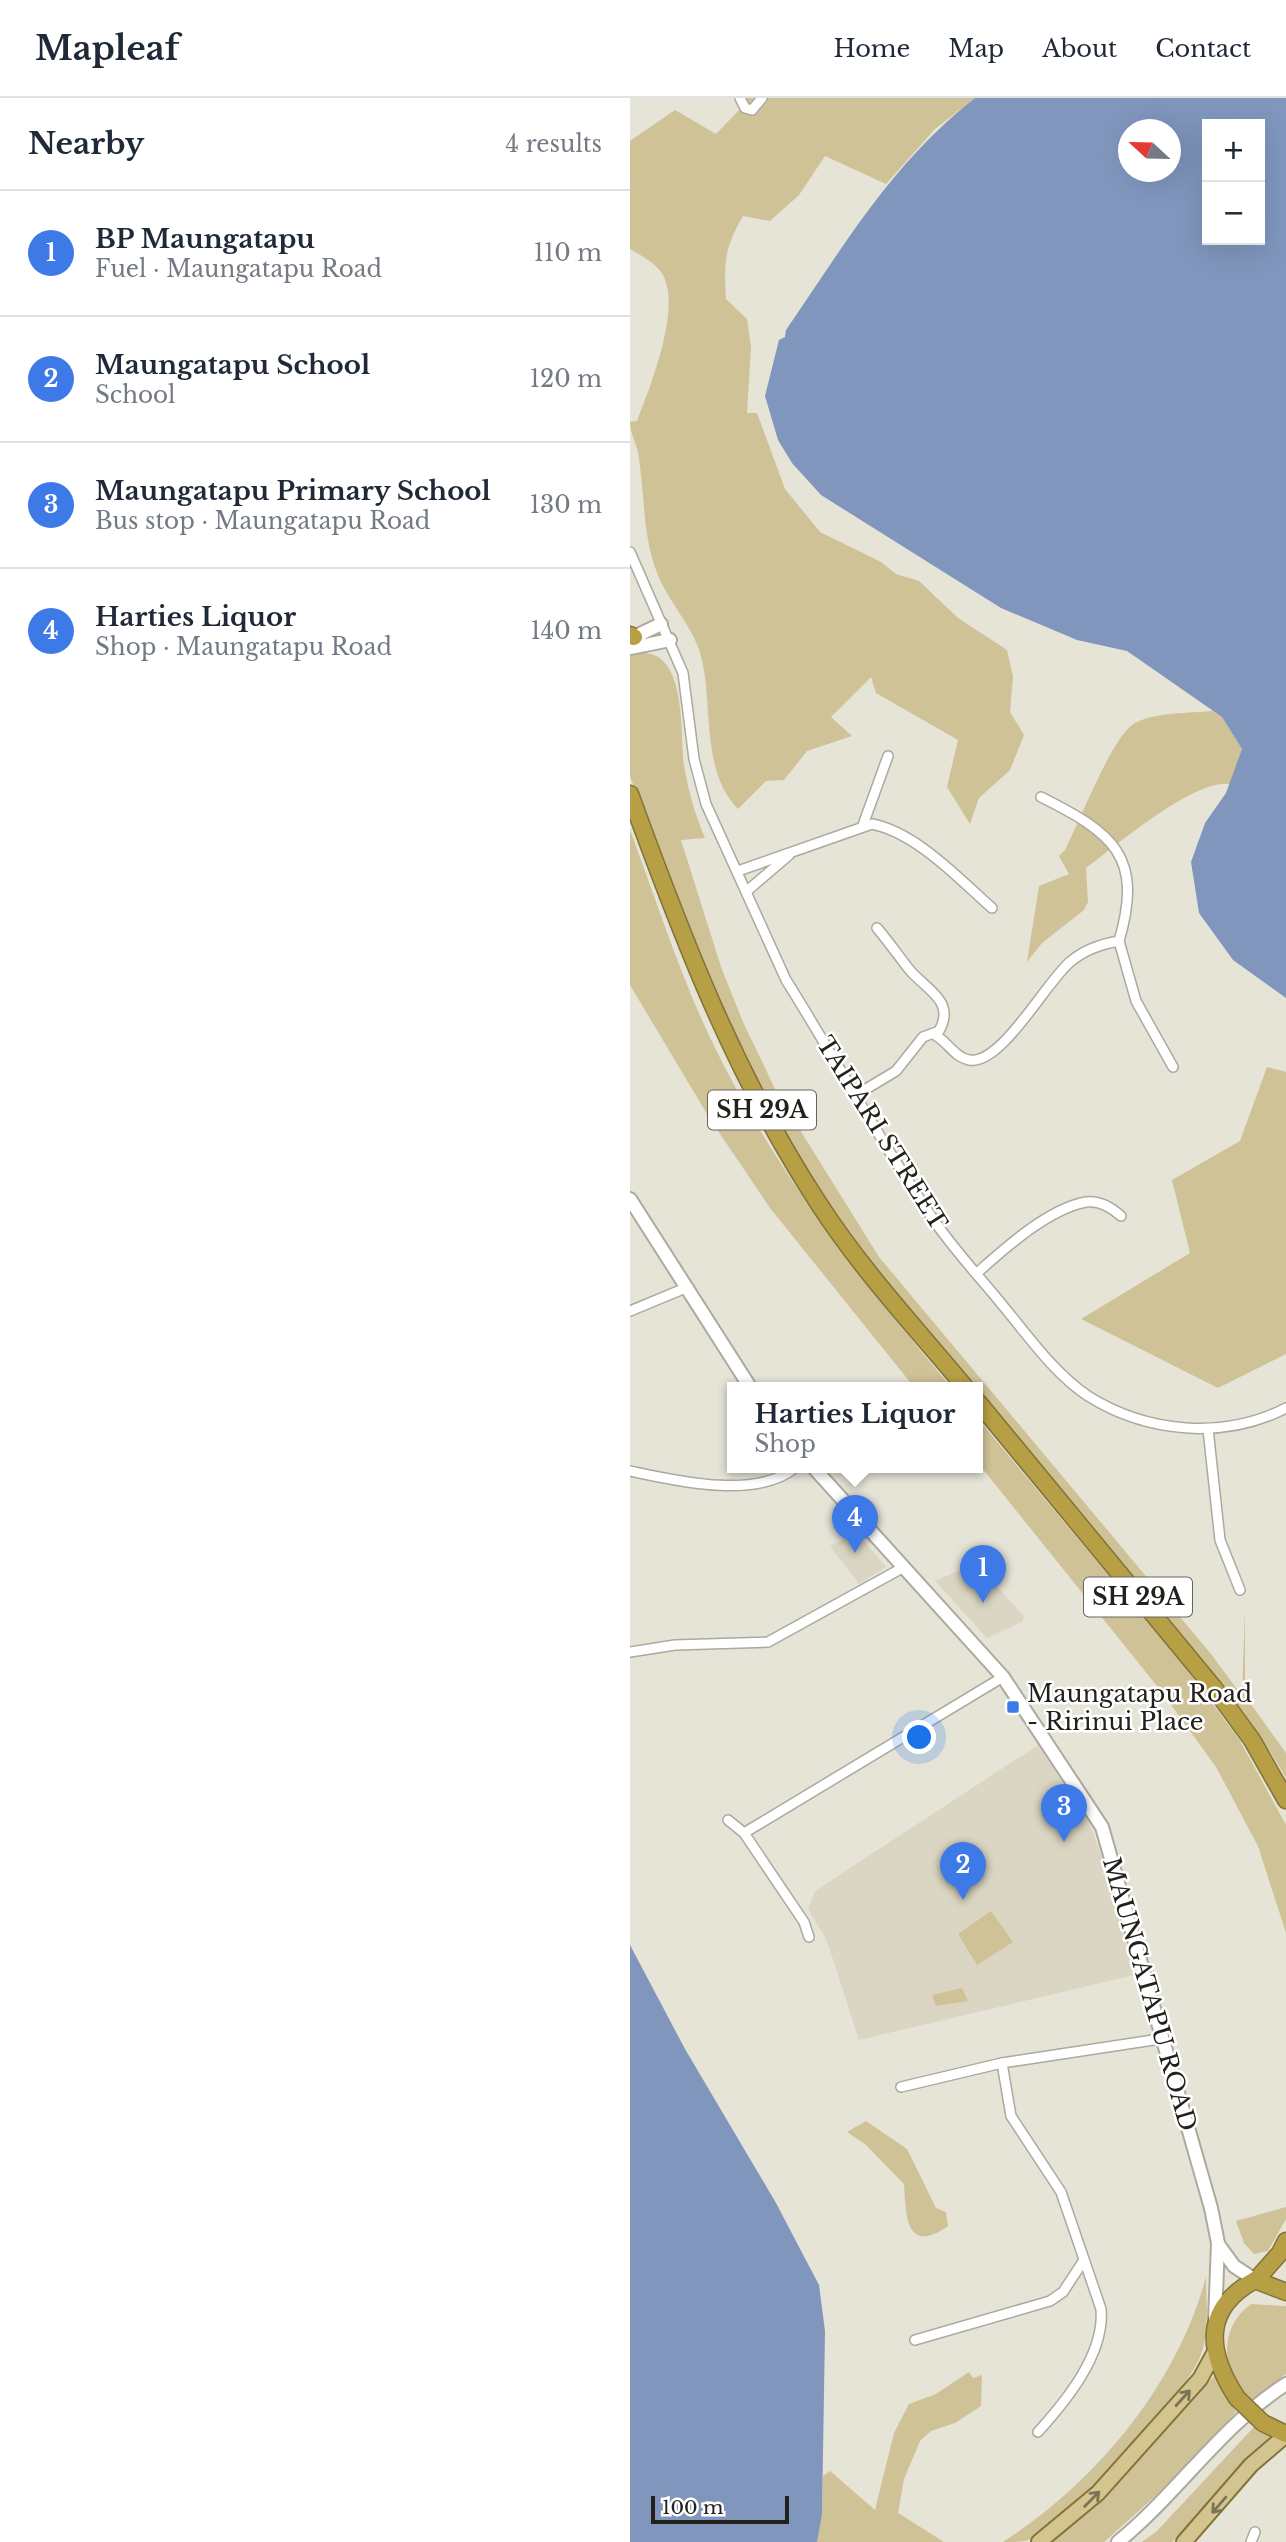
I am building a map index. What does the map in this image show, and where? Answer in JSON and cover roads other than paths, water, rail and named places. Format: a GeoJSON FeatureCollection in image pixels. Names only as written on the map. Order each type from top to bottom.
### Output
{"type":"FeatureCollection","features":[{"type":"Feature","properties":{"kind":"highway","name":"SH 29A"},"geometry":{"type":"LineString","coordinates":[[630,794],[709,1001],[771,1127],[848,1246],[961,1382]]}},
{"type":"Feature","properties":{"kind":"highway","name":"SH 29A"},"geometry":{"type":"LineString","coordinates":[[983,1408],[1214,1688],[1252,1741],[1286,1800]]}},
{"type":"Feature","properties":{"kind":"highway"},"geometry":{"type":"LineString","coordinates":[[1286,2241],[1255,2280],[1229,2298],[1215,2324],[1216,2350],[1237,2398],[1263,2423],[1286,2434]]}},
{"type":"Feature","properties":{"kind":"highway"},"geometry":{"type":"LineString","coordinates":[[1255,2280],[1286,2292]]}},
{"type":"Feature","properties":{"kind":"main road"},"geometry":{"type":"LineString","coordinates":[[1040,2542],[1098,2493],[1200,2379],[1216,2350]]}},
{"type":"Feature","properties":{"kind":"main road"},"geometry":{"type":"LineString","coordinates":[[1184,2542],[1251,2465],[1286,2434]]}},
{"type":"Feature","properties":{"kind":"street"},"geometry":{"type":"LineString","coordinates":[[740,98],[745,108],[752,110],[762,98]]}},
{"type":"Feature","properties":{"kind":"street","name":"TAIPARI STREET"},"geometry":{"type":"LineString","coordinates":[[630,552],[670,640],[687,689],[697,777],[717,831],[747,891],[766,942],[786,980],[932,1218],[1049,1361],[1088,1395],[1155,1424],[1208,1429],[1245,1423],[1286,1408]]}},
{"type":"Feature","properties":{"kind":"street"},"geometry":{"type":"LineString","coordinates":[[631,640],[661,624]]}},
{"type":"Feature","properties":{"kind":"street"},"geometry":{"type":"LineString","coordinates":[[631,640],[670,640]]}},
{"type":"Feature","properties":{"kind":"street"},"geometry":{"type":"LineString","coordinates":[[863,825],[888,756]]}},
{"type":"Feature","properties":{"kind":"street"},"geometry":{"type":"LineString","coordinates":[[1041,797],[1085,820],[1120,854],[1127,872],[1130,893],[1119,941],[1136,1001],[1173,1068]]}},
{"type":"Feature","properties":{"kind":"street"},"geometry":{"type":"LineString","coordinates":[[738,871],[863,825],[880,825],[906,838],[947,866],[992,908]]}},
{"type":"Feature","properties":{"kind":"street"},"geometry":{"type":"LineString","coordinates":[[747,891],[793,851]]}},
{"type":"Feature","properties":{"kind":"street"},"geometry":{"type":"LineString","coordinates":[[856,1096],[896,1071],[923,1037],[935,1035],[942,1026],[944,1009],[940,999],[908,969],[877,928]]}},
{"type":"Feature","properties":{"kind":"street"},"geometry":{"type":"LineString","coordinates":[[935,1035],[959,1056],[974,1061],[983,1059],[1004,1041],[1071,961],[1101,944],[1119,941]]}},
{"type":"Feature","properties":{"kind":"street"},"geometry":{"type":"LineString","coordinates":[[630,1199],[747,1382]]}},
{"type":"Feature","properties":{"kind":"street"},"geometry":{"type":"LineString","coordinates":[[977,1273],[1037,1224],[1086,1202],[1102,1205],[1121,1216]]}},
{"type":"Feature","properties":{"kind":"street"},"geometry":{"type":"LineString","coordinates":[[630,1311],[688,1287]]}},
{"type":"Feature","properties":{"kind":"street"},"geometry":{"type":"LineString","coordinates":[[1208,1429],[1220,1540],[1240,1590]]}},
{"type":"Feature","properties":{"kind":"street"},"geometry":{"type":"LineString","coordinates":[[630,1471],[692,1483],[757,1484],[776,1481],[787,1473]]}},
{"type":"Feature","properties":{"kind":"street","name":"MAUNGATAPU ROAD"},"geometry":{"type":"LineString","coordinates":[[819,1473],[1003,1677],[1102,1827],[1160,2039],[1206,2189],[1218,2244],[1215,2324]]}},
{"type":"Feature","properties":{"kind":"street"},"geometry":{"type":"LineString","coordinates":[[630,1652],[676,1645],[768,1642],[904,1566]]}},
{"type":"Feature","properties":{"kind":"street"},"geometry":{"type":"LineString","coordinates":[[744,1833],[1003,1677]]}},
{"type":"Feature","properties":{"kind":"street"},"geometry":{"type":"LineString","coordinates":[[728,1820],[744,1833],[804,1922],[809,1937]]}},
{"type":"Feature","properties":{"kind":"street"},"geometry":{"type":"LineString","coordinates":[[901,2087],[1002,2063],[1160,2039]]}},
{"type":"Feature","properties":{"kind":"street"},"geometry":{"type":"LineString","coordinates":[[1002,2063],[1011,2116],[1055,2179],[1101,2309],[1098,2343],[1055,2413],[1038,2432]]}},
{"type":"Feature","properties":{"kind":"street","name":"MAUNGATAPU ROAD"},"geometry":{"type":"LineString","coordinates":[[1218,2244],[1234,2266],[1255,2280]]}},
{"type":"Feature","properties":{"kind":"street"},"geometry":{"type":"LineString","coordinates":[[915,2340],[1050,2301],[1062,2292],[1084,2260]]}},
{"type":"Feature","properties":{"kind":"street"},"geometry":{"type":"LineString","coordinates":[[1118,2542],[1154,2510],[1246,2414],[1286,2384]]}},
{"type":"Feature","properties":{"kind":"water"},"geometry":{"type":"Polygon","coordinates":[[[975,98],[1286,98],[1286,998],[1233,960],[1199,913],[1191,862],[1205,823],[1226,793],[1242,749],[1222,717],[1127,651],[1077,640],[1001,608],[821,495],[792,463],[778,440],[765,396],[779,340],[785,337],[786,330],[872,206],[919,150],[975,98]]]}},
{"type":"Feature","properties":{"kind":"water"},"geometry":{"type":"Polygon","coordinates":[[[630,1945],[685,2049],[776,2203],[819,2285],[825,2331],[822,2515],[817,2542],[630,2542],[630,1945]]]}},
{"type":"Feature","properties":{"kind":"place","name":"Harties Liquor"},"geometry":{"type":"Point","coordinates":[855,1553]}},
{"type":"Feature","properties":{"kind":"place","name":"BP Maungatapu"},"geometry":{"type":"Point","coordinates":[983,1603]}},
{"type":"Feature","properties":{"kind":"place","name":"Maungatapu Road - Ririnui Place"},"geometry":{"type":"Point","coordinates":[1013,1707]}},
{"type":"Feature","properties":{"kind":"place","name":"Maungatapu Primary School"},"geometry":{"type":"Point","coordinates":[1064,1842]}},
{"type":"Feature","properties":{"kind":"place","name":"Maungatapu School"},"geometry":{"type":"Point","coordinates":[963,1900]}}]}
